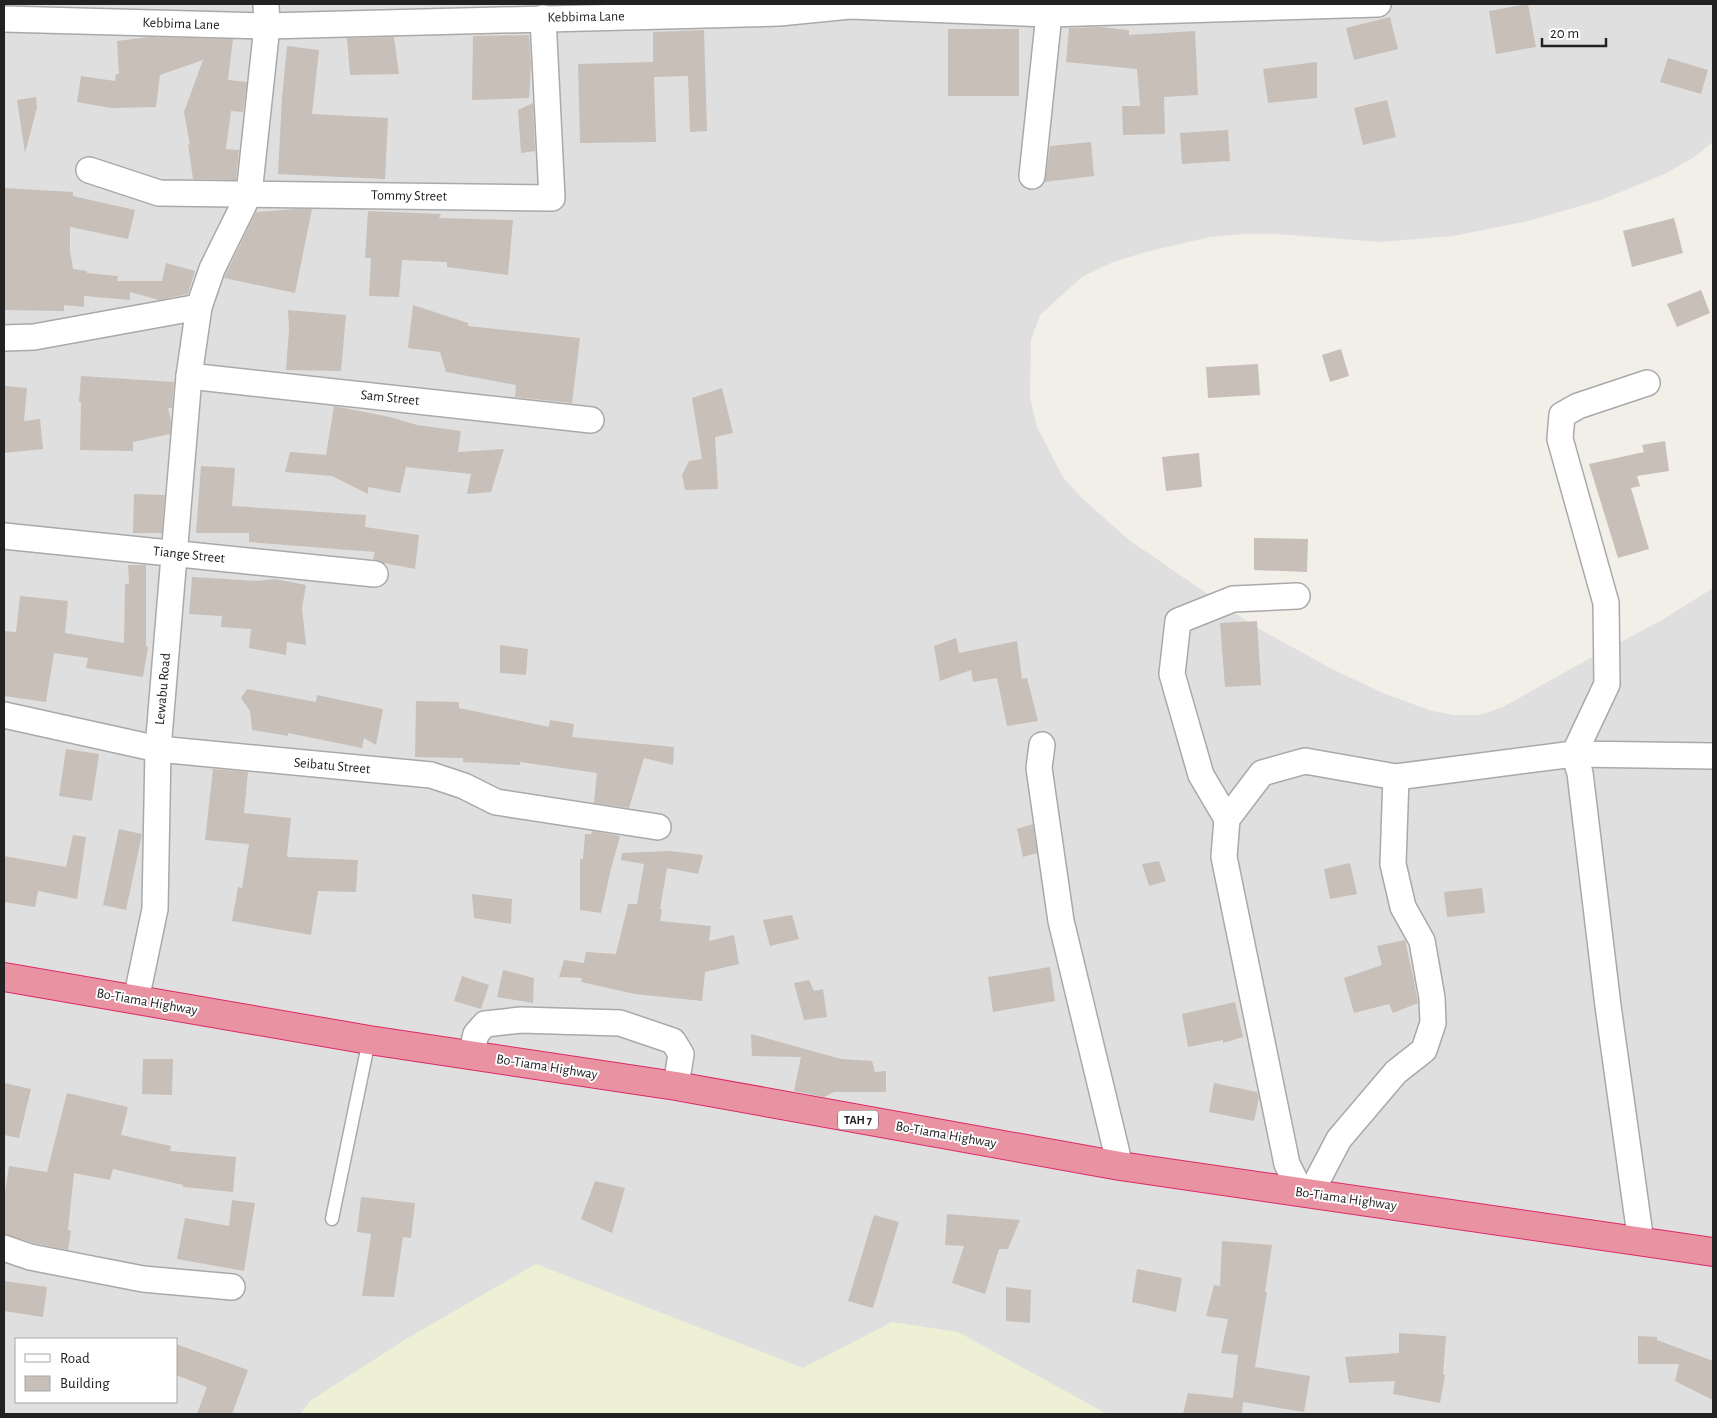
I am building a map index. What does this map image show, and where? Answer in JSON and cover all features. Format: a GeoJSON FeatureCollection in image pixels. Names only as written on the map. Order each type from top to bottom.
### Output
{"type":"FeatureCollection","features":[{"type":"Feature","properties":{"kind":"highway","name":"Bo-Tiama Highway"},"geometry":{"type":"LineString","coordinates":[[4,977],[369,1040],[676,1086],[1120,1166],[1713,1252]]}},
{"type":"Feature","properties":{"kind":"street","name":"Kebbima Lane"},"geometry":{"type":"LineString","coordinates":[[4,19],[267,15],[543,18],[850,6],[1049,14],[1378,4]]}},
{"type":"Feature","properties":{"kind":"street"},"geometry":{"type":"LineString","coordinates":[[1032,176],[1049,14]]}},
{"type":"Feature","properties":{"kind":"street"},"geometry":{"type":"LineString","coordinates":[[249,194],[267,15]]}},
{"type":"Feature","properties":{"kind":"street","name":"Tommy Street"},"geometry":{"type":"LineString","coordinates":[[89,170],[160,193],[552,198],[543,18]]}},
{"type":"Feature","properties":{"kind":"street","name":"Lewabu Road"},"geometry":{"type":"LineString","coordinates":[[136,1000],[155,909],[158,749],[189,376],[199,307],[212,269],[249,194]]}},
{"type":"Feature","properties":{"kind":"street"},"geometry":{"type":"LineString","coordinates":[[4,338],[34,337],[199,307]]}},
{"type":"Feature","properties":{"kind":"street","name":"Sam Street"},"geometry":{"type":"LineString","coordinates":[[189,376],[591,420]]}},
{"type":"Feature","properties":{"kind":"street"},"geometry":{"type":"LineString","coordinates":[[1641,1242],[1608,1006],[1580,773],[1574,754],[1606,684],[1606,603],[1560,439],[1562,415],[1578,406],[1647,382]]}},
{"type":"Feature","properties":{"kind":"street","name":"Tiange Street"},"geometry":{"type":"LineString","coordinates":[[4,536],[375,574]]}},
{"type":"Feature","properties":{"kind":"street"},"geometry":{"type":"LineString","coordinates":[[1227,819],[1201,775],[1172,674],[1178,620],[1233,599],[1297,596]]}},
{"type":"Feature","properties":{"kind":"street","name":"Seibatu Street"},"geometry":{"type":"LineString","coordinates":[[4,715],[158,749],[431,776],[464,786],[496,802],[658,827]]}},
{"type":"Feature","properties":{"kind":"street"},"geometry":{"type":"LineString","coordinates":[[1042,745],[1039,768],[1062,921],[1120,1166]]}},
{"type":"Feature","properties":{"kind":"street"},"geometry":{"type":"LineString","coordinates":[[1396,777],[1393,864],[1403,907],[1422,941],[1432,998],[1433,1023],[1424,1050],[1396,1072],[1339,1139],[1310,1193],[1287,1164],[1224,857],[1227,819],[1262,773],[1305,761],[1396,777],[1574,754],[1713,756]]}},
{"type":"Feature","properties":{"kind":"street"},"geometry":{"type":"LineString","coordinates":[[471,1055],[476,1034],[486,1024],[522,1020],[620,1023],[673,1041],[682,1054],[676,1086]]}},
{"type":"Feature","properties":{"kind":"street"},"geometry":{"type":"LineString","coordinates":[[4,1248],[30,1257],[142,1279],[232,1287]]}},
{"type":"Feature","properties":{"kind":"lane"},"geometry":{"type":"LineString","coordinates":[[332,1219],[369,1040]]}},
{"type":"Feature","properties":{"kind":"shaded area"},"geometry":{"type":"Polygon","coordinates":[[[4,4],[1713,4],[1713,142],[1696,156],[1667,173],[1601,200],[1528,221],[1453,236],[1380,242],[1278,234],[1245,234],[1210,237],[1142,253],[1111,263],[1082,277],[1040,315],[1031,340],[1030,398],[1037,427],[1064,479],[1084,500],[1129,540],[1254,626],[1332,669],[1383,693],[1432,711],[1455,715],[1480,715],[1503,707],[1662,620],[1713,588],[1713,1414],[4,1414],[4,4]]]}},
{"type":"Feature","properties":{"kind":"green space"},"geometry":{"type":"Polygon","coordinates":[[[536,1264],[803,1368],[892,1322],[958,1332],[1107,1414],[300,1414],[310,1401],[406,1339],[536,1264]]]}},
{"type":"Feature","properties":{"kind":"building"},"geometry":{"type":"Polygon","coordinates":[[[1528,4],[1536,47],[1496,54],[1489,11],[1528,4]]]}},
{"type":"Feature","properties":{"kind":"building"},"geometry":{"type":"Polygon","coordinates":[[[1390,17],[1398,49],[1354,60],[1346,28],[1390,17]]]}},
{"type":"Feature","properties":{"kind":"building"},"geometry":{"type":"Polygon","coordinates":[[[1100,27],[1129,30],[1129,35],[1195,31],[1198,95],[1164,97],[1165,134],[1123,135],[1122,106],[1140,106],[1137,69],[1066,62],[1069,28],[1100,27]]]}},
{"type":"Feature","properties":{"kind":"building"},"geometry":{"type":"Polygon","coordinates":[[[948,29],[1019,29],[1019,96],[948,96],[948,29]]]}},
{"type":"Feature","properties":{"kind":"building"},"geometry":{"type":"Polygon","coordinates":[[[704,30],[707,131],[690,132],[688,76],[654,77],[656,142],[580,143],[578,64],[653,62],[653,32],[704,30]]]}},
{"type":"Feature","properties":{"kind":"building"},"geometry":{"type":"Polygon","coordinates":[[[529,35],[531,64],[529,98],[472,100],[473,36],[529,35]]]}},
{"type":"Feature","properties":{"kind":"building"},"geometry":{"type":"Polygon","coordinates":[[[149,37],[233,39],[228,80],[247,82],[243,112],[231,111],[226,149],[239,150],[236,180],[193,179],[188,144],[190,145],[184,112],[203,60],[160,75],[156,107],[111,108],[77,102],[81,76],[115,81],[116,74],[119,74],[117,41],[149,37]]]}},
{"type":"Feature","properties":{"kind":"building"},"geometry":{"type":"Polygon","coordinates":[[[394,37],[399,74],[350,75],[347,38],[394,37]]]}},
{"type":"Feature","properties":{"kind":"building"},"geometry":{"type":"Polygon","coordinates":[[[287,46],[319,50],[312,114],[388,118],[385,179],[278,174],[287,46]]]}},
{"type":"Feature","properties":{"kind":"building"},"geometry":{"type":"Polygon","coordinates":[[[1668,58],[1708,70],[1701,94],[1660,82],[1668,58]]]}},
{"type":"Feature","properties":{"kind":"building"},"geometry":{"type":"Polygon","coordinates":[[[1317,62],[1317,98],[1268,103],[1263,69],[1317,62]]]}},
{"type":"Feature","properties":{"kind":"building"},"geometry":{"type":"Polygon","coordinates":[[[36,97],[37,108],[25,153],[17,100],[36,97]]]}},
{"type":"Feature","properties":{"kind":"building"},"geometry":{"type":"Polygon","coordinates":[[[1387,100],[1396,137],[1363,145],[1354,108],[1387,100]]]}},
{"type":"Feature","properties":{"kind":"building"},"geometry":{"type":"Polygon","coordinates":[[[533,103],[535,151],[521,153],[518,110],[533,103]]]}},
{"type":"Feature","properties":{"kind":"building"},"geometry":{"type":"Polygon","coordinates":[[[1228,130],[1230,161],[1182,164],[1180,133],[1228,130]]]}},
{"type":"Feature","properties":{"kind":"building"},"geometry":{"type":"Polygon","coordinates":[[[1091,142],[1094,176],[1045,182],[1050,146],[1091,142]]]}},
{"type":"Feature","properties":{"kind":"building"},"geometry":{"type":"Polygon","coordinates":[[[4,188],[73,192],[73,196],[135,210],[128,239],[70,227],[70,251],[73,269],[87,271],[87,273],[118,276],[117,281],[162,281],[166,263],[195,271],[188,294],[159,300],[130,292],[130,300],[84,296],[84,307],[64,305],[64,311],[4,310],[4,188]]]}},
{"type":"Feature","properties":{"kind":"building"},"geometry":{"type":"Polygon","coordinates":[[[312,209],[295,293],[224,278],[256,212],[312,209]]]}},
{"type":"Feature","properties":{"kind":"building"},"geometry":{"type":"Polygon","coordinates":[[[368,211],[441,214],[439,218],[513,220],[508,275],[447,267],[447,262],[402,260],[399,297],[369,296],[371,258],[365,258],[368,211]]]}},
{"type":"Feature","properties":{"kind":"building"},"geometry":{"type":"Polygon","coordinates":[[[1674,218],[1683,253],[1632,267],[1623,231],[1674,218]]]}},
{"type":"Feature","properties":{"kind":"building"},"geometry":{"type":"Polygon","coordinates":[[[1701,290],[1710,313],[1677,327],[1667,304],[1701,290]]]}},
{"type":"Feature","properties":{"kind":"building"},"geometry":{"type":"Polygon","coordinates":[[[413,305],[468,323],[468,326],[580,338],[572,403],[515,397],[516,385],[446,372],[440,352],[408,348],[413,305]]]}},
{"type":"Feature","properties":{"kind":"building"},"geometry":{"type":"Polygon","coordinates":[[[288,310],[346,315],[341,371],[286,370],[289,329],[288,310]]]}},
{"type":"Feature","properties":{"kind":"building"},"geometry":{"type":"Polygon","coordinates":[[[1341,349],[1349,376],[1330,382],[1322,355],[1341,349]]]}},
{"type":"Feature","properties":{"kind":"building"},"geometry":{"type":"Polygon","coordinates":[[[1258,364],[1260,395],[1208,398],[1206,367],[1258,364]]]}},
{"type":"Feature","properties":{"kind":"building"},"geometry":{"type":"Polygon","coordinates":[[[81,376],[174,382],[172,408],[168,408],[171,421],[170,434],[133,442],[133,451],[80,450],[81,402],[79,402],[81,376]]]}},
{"type":"Feature","properties":{"kind":"building"},"geometry":{"type":"Polygon","coordinates":[[[4,386],[27,388],[24,421],[40,419],[43,449],[4,453],[4,386]]]}},
{"type":"Feature","properties":{"kind":"building"},"geometry":{"type":"Polygon","coordinates":[[[722,388],[733,433],[715,437],[718,489],[685,490],[682,475],[689,461],[702,459],[692,398],[722,388]]]}},
{"type":"Feature","properties":{"kind":"building"},"geometry":{"type":"Polygon","coordinates":[[[334,406],[390,417],[417,425],[461,431],[458,452],[504,449],[491,492],[467,494],[471,474],[406,467],[400,493],[368,487],[368,494],[332,476],[285,472],[290,452],[326,455],[334,406]]]}},
{"type":"Feature","properties":{"kind":"building"},"geometry":{"type":"Polygon","coordinates":[[[1665,441],[1669,471],[1637,476],[1640,486],[1631,488],[1649,549],[1618,558],[1589,464],[1644,452],[1642,445],[1665,441]]]}},
{"type":"Feature","properties":{"kind":"building"},"geometry":{"type":"Polygon","coordinates":[[[1199,453],[1202,487],[1166,491],[1162,457],[1199,453]]]}},
{"type":"Feature","properties":{"kind":"building"},"geometry":{"type":"Polygon","coordinates":[[[201,466],[235,468],[232,506],[366,515],[365,527],[419,535],[415,569],[373,559],[375,552],[249,542],[249,533],[196,533],[201,466]]]}},
{"type":"Feature","properties":{"kind":"building"},"geometry":{"type":"Polygon","coordinates":[[[134,494],[165,495],[162,533],[133,533],[134,494]]]}},
{"type":"Feature","properties":{"kind":"building"},"geometry":{"type":"Polygon","coordinates":[[[1254,538],[1308,539],[1307,572],[1254,570],[1254,538]]]}},
{"type":"Feature","properties":{"kind":"building"},"geometry":{"type":"Polygon","coordinates":[[[128,565],[146,565],[146,647],[148,647],[143,677],[86,668],[88,658],[54,653],[46,702],[4,696],[4,631],[16,632],[20,596],[68,601],[65,633],[124,643],[125,584],[129,584],[128,565]]]}},
{"type":"Feature","properties":{"kind":"building"},"geometry":{"type":"Polygon","coordinates":[[[192,577],[257,581],[275,579],[306,585],[302,608],[306,645],[287,642],[286,655],[249,648],[251,629],[221,627],[222,616],[189,614],[192,577]]]}},
{"type":"Feature","properties":{"kind":"building"},"geometry":{"type":"Polygon","coordinates":[[[1257,621],[1261,685],[1225,687],[1220,623],[1257,621]]]}},
{"type":"Feature","properties":{"kind":"building"},"geometry":{"type":"Polygon","coordinates":[[[956,638],[959,653],[1017,641],[1022,679],[1027,678],[1038,721],[1007,726],[997,678],[973,682],[971,670],[940,681],[934,646],[956,638]]]}},
{"type":"Feature","properties":{"kind":"building"},"geometry":{"type":"Polygon","coordinates":[[[500,645],[528,649],[526,675],[500,673],[500,645]]]}},
{"type":"Feature","properties":{"kind":"building"},"geometry":{"type":"Polygon","coordinates":[[[247,689],[316,702],[317,695],[383,709],[376,745],[364,738],[362,748],[288,733],[288,736],[252,730],[250,711],[241,698],[247,689]]]}},
{"type":"Feature","properties":{"kind":"building"},"geometry":{"type":"Polygon","coordinates":[[[416,701],[459,702],[459,708],[549,727],[550,720],[574,724],[572,737],[674,747],[673,765],[644,758],[629,808],[594,803],[597,773],[520,762],[520,765],[463,762],[463,758],[415,757],[416,701]]]}},
{"type":"Feature","properties":{"kind":"building"},"geometry":{"type":"Polygon","coordinates":[[[66,749],[99,754],[92,801],[59,796],[66,749]]]}},
{"type":"Feature","properties":{"kind":"building"},"geometry":{"type":"Polygon","coordinates":[[[213,769],[248,772],[244,813],[291,818],[288,857],[358,860],[356,892],[318,891],[311,935],[232,921],[238,887],[242,888],[249,844],[205,840],[213,769]]]}},
{"type":"Feature","properties":{"kind":"building"},"geometry":{"type":"Polygon","coordinates":[[[1033,824],[1037,853],[1023,857],[1017,829],[1033,824]]]}},
{"type":"Feature","properties":{"kind":"building"},"geometry":{"type":"Polygon","coordinates":[[[119,829],[142,834],[126,910],[103,905],[119,829]]]}},
{"type":"Feature","properties":{"kind":"building"},"geometry":{"type":"Polygon","coordinates":[[[592,831],[620,836],[601,913],[580,910],[580,859],[583,859],[585,834],[591,834],[592,831]]]}},
{"type":"Feature","properties":{"kind":"building"},"geometry":{"type":"Polygon","coordinates":[[[73,835],[86,837],[77,899],[38,891],[35,907],[4,902],[4,856],[66,867],[73,835]]]}},
{"type":"Feature","properties":{"kind":"building"},"geometry":{"type":"Polygon","coordinates":[[[670,851],[703,855],[698,874],[667,868],[660,909],[662,909],[660,921],[711,926],[709,941],[734,935],[739,964],[705,972],[702,1001],[635,994],[581,982],[582,978],[559,977],[564,960],[584,963],[586,952],[616,954],[628,904],[637,904],[644,864],[621,860],[622,853],[670,851]]]}},
{"type":"Feature","properties":{"kind":"building"},"geometry":{"type":"Polygon","coordinates":[[[1159,861],[1166,881],[1149,886],[1142,864],[1159,861]]]}},
{"type":"Feature","properties":{"kind":"building"},"geometry":{"type":"Polygon","coordinates":[[[1350,863],[1357,894],[1330,899],[1324,869],[1350,863]]]}},
{"type":"Feature","properties":{"kind":"building"},"geometry":{"type":"Polygon","coordinates":[[[1482,888],[1485,913],[1447,917],[1444,892],[1482,888]]]}},
{"type":"Feature","properties":{"kind":"building"},"geometry":{"type":"Polygon","coordinates":[[[472,894],[512,899],[511,924],[474,918],[472,894]]]}},
{"type":"Feature","properties":{"kind":"building"},"geometry":{"type":"Polygon","coordinates":[[[792,915],[799,939],[770,946],[763,920],[792,915]]]}},
{"type":"Feature","properties":{"kind":"building"},"geometry":{"type":"Polygon","coordinates":[[[1405,940],[1418,1003],[1393,1013],[1389,1004],[1354,1013],[1344,978],[1382,965],[1377,946],[1405,940]]]}},
{"type":"Feature","properties":{"kind":"building"},"geometry":{"type":"Polygon","coordinates":[[[1050,967],[1055,1001],[993,1012],[988,977],[1050,967]]]}},
{"type":"Feature","properties":{"kind":"building"},"geometry":{"type":"Polygon","coordinates":[[[503,970],[534,978],[533,1003],[497,997],[503,970]]]}},
{"type":"Feature","properties":{"kind":"building"},"geometry":{"type":"Polygon","coordinates":[[[462,976],[489,985],[481,1009],[454,1001],[462,976]]]}},
{"type":"Feature","properties":{"kind":"building"},"geometry":{"type":"Polygon","coordinates":[[[809,980],[814,991],[823,989],[827,1017],[804,1020],[794,983],[809,980]]]}},
{"type":"Feature","properties":{"kind":"building"},"geometry":{"type":"Polygon","coordinates":[[[1235,1002],[1243,1037],[1223,1043],[1223,1040],[1188,1047],[1182,1014],[1235,1002]]]}},
{"type":"Feature","properties":{"kind":"building"},"geometry":{"type":"Polygon","coordinates":[[[751,1034],[841,1059],[872,1061],[875,1072],[886,1071],[886,1092],[834,1092],[824,1097],[794,1091],[801,1057],[752,1056],[751,1034]]]}},
{"type":"Feature","properties":{"kind":"building"},"geometry":{"type":"Polygon","coordinates":[[[143,1059],[173,1059],[172,1095],[142,1094],[143,1059]]]}},
{"type":"Feature","properties":{"kind":"building"},"geometry":{"type":"Polygon","coordinates":[[[4,1083],[31,1089],[19,1138],[4,1135],[4,1083]]]}},
{"type":"Feature","properties":{"kind":"building"},"geometry":{"type":"Polygon","coordinates":[[[1214,1083],[1257,1092],[1259,1098],[1254,1121],[1209,1112],[1214,1083]]]}},
{"type":"Feature","properties":{"kind":"building"},"geometry":{"type":"Polygon","coordinates":[[[67,1093],[128,1107],[121,1135],[171,1146],[170,1151],[236,1157],[233,1192],[183,1187],[183,1185],[113,1169],[110,1180],[74,1173],[68,1230],[71,1231],[68,1250],[4,1234],[4,1199],[9,1166],[47,1172],[67,1093]]]}},
{"type":"Feature","properties":{"kind":"building"},"geometry":{"type":"Polygon","coordinates":[[[595,1181],[625,1188],[612,1233],[581,1219],[595,1181]]]}},
{"type":"Feature","properties":{"kind":"building"},"geometry":{"type":"Polygon","coordinates":[[[361,1197],[415,1203],[411,1238],[403,1237],[394,1297],[362,1296],[371,1234],[357,1232],[361,1197]]]}},
{"type":"Feature","properties":{"kind":"building"},"geometry":{"type":"Polygon","coordinates":[[[232,1200],[255,1203],[244,1271],[177,1259],[185,1218],[229,1226],[232,1200]]]}},
{"type":"Feature","properties":{"kind":"building"},"geometry":{"type":"Polygon","coordinates":[[[947,1214],[1020,1220],[1008,1249],[999,1249],[985,1294],[952,1283],[964,1246],[945,1245],[947,1214]]]}},
{"type":"Feature","properties":{"kind":"building"},"geometry":{"type":"Polygon","coordinates":[[[874,1215],[899,1222],[873,1308],[848,1301],[874,1215]]]}},
{"type":"Feature","properties":{"kind":"building"},"geometry":{"type":"Polygon","coordinates":[[[1222,1241],[1272,1245],[1265,1292],[1267,1292],[1255,1367],[1310,1376],[1304,1412],[1243,1402],[1242,1414],[1183,1414],[1188,1393],[1233,1398],[1238,1355],[1221,1353],[1228,1319],[1206,1316],[1214,1285],[1220,1286],[1222,1241]]]}},
{"type":"Feature","properties":{"kind":"building"},"geometry":{"type":"Polygon","coordinates":[[[1137,1269],[1182,1278],[1176,1312],[1132,1302],[1137,1269]]]}},
{"type":"Feature","properties":{"kind":"building"},"geometry":{"type":"Polygon","coordinates":[[[4,1281],[47,1287],[43,1317],[4,1311],[4,1281]]]}},
{"type":"Feature","properties":{"kind":"building"},"geometry":{"type":"Polygon","coordinates":[[[1006,1287],[1031,1290],[1030,1323],[1006,1321],[1006,1287]]]}},
{"type":"Feature","properties":{"kind":"building"},"geometry":{"type":"Polygon","coordinates":[[[1399,1333],[1446,1336],[1443,1374],[1445,1375],[1440,1403],[1393,1394],[1395,1381],[1349,1383],[1345,1357],[1399,1353],[1399,1333]]]}},
{"type":"Feature","properties":{"kind":"building"},"geometry":{"type":"Polygon","coordinates":[[[1638,1336],[1657,1337],[1657,1340],[1713,1361],[1713,1400],[1675,1381],[1679,1364],[1638,1364],[1638,1336]]]}},
{"type":"Feature","properties":{"kind":"building"},"geometry":{"type":"Polygon","coordinates":[[[178,1345],[248,1370],[232,1414],[197,1414],[207,1387],[178,1376],[178,1345]]]}}]}
